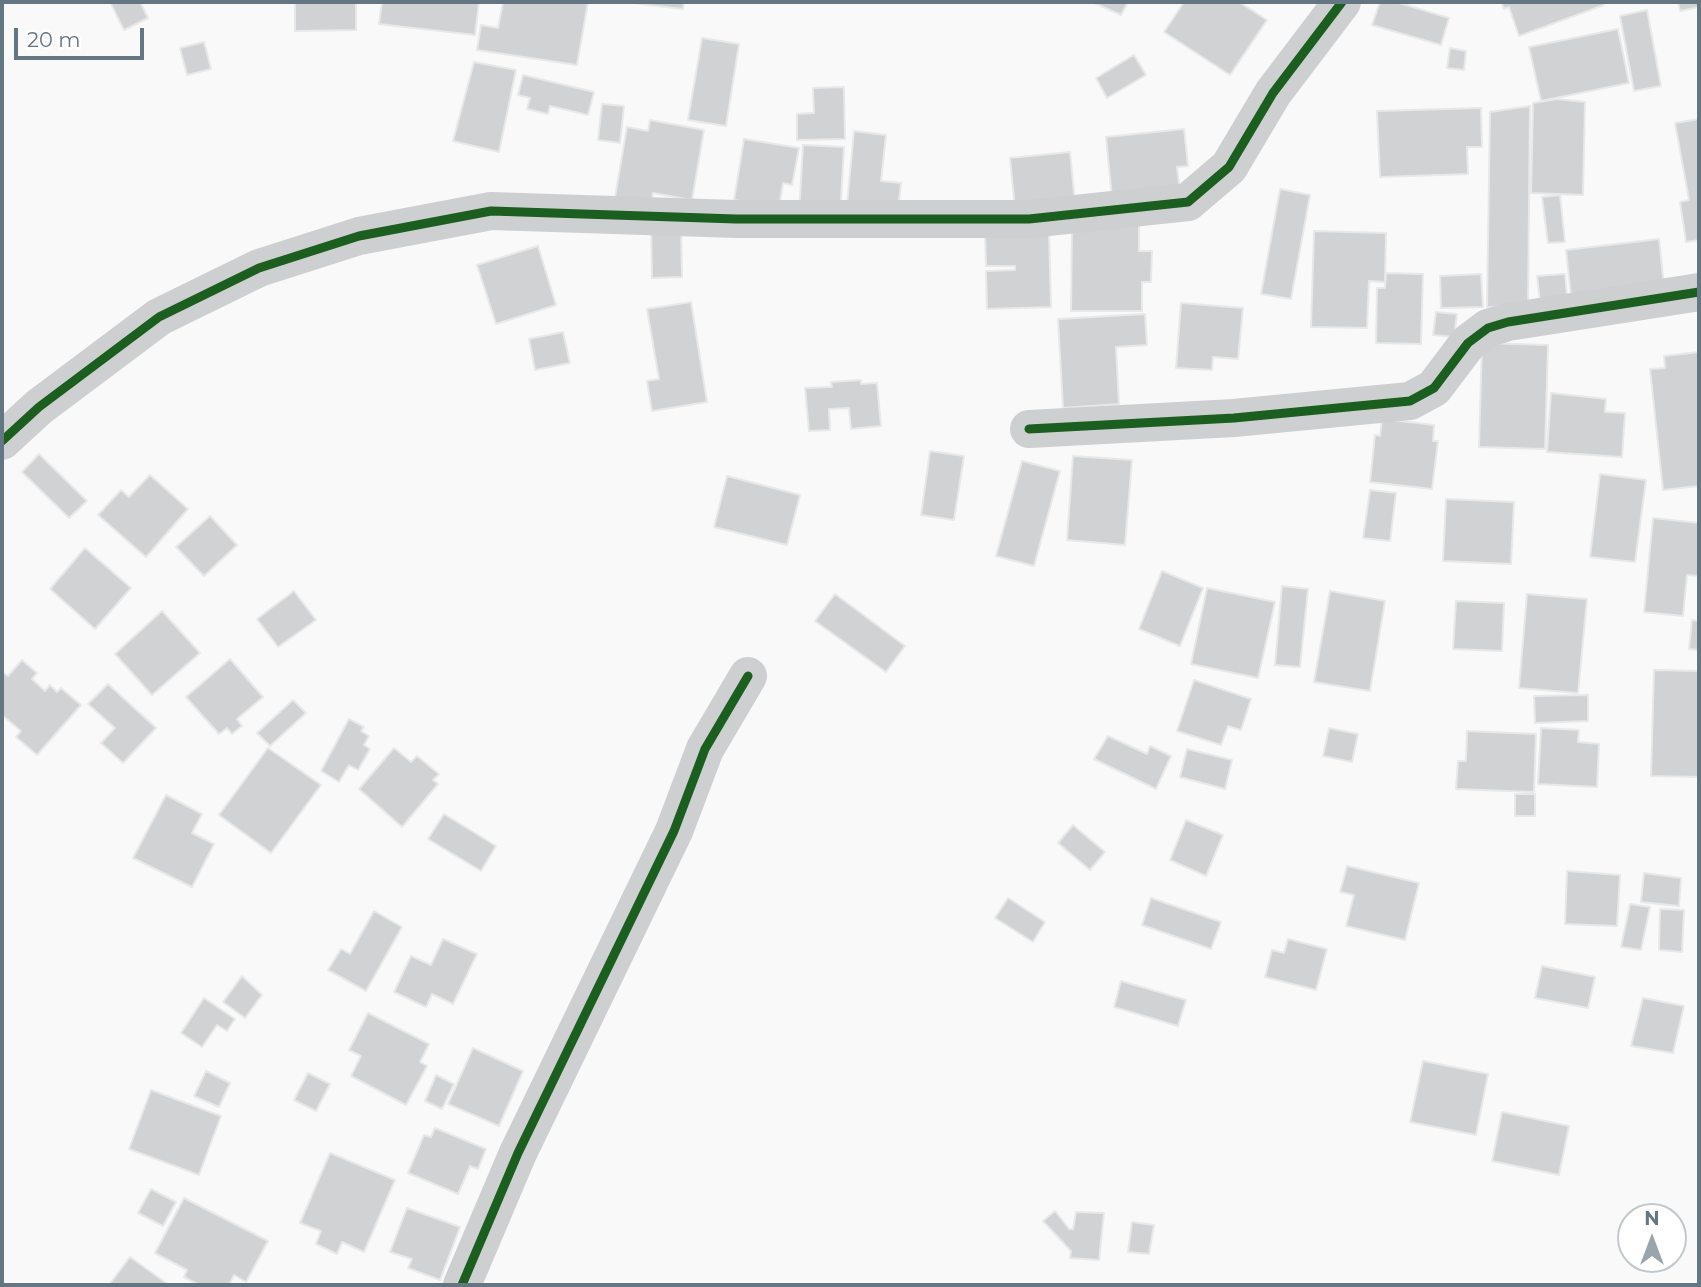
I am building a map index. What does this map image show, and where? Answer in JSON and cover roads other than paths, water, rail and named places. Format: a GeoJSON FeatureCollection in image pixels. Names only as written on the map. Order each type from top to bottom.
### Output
{"type":"FeatureCollection","features":[{"type":"Feature","properties":{"kind":"street"},"geometry":{"type":"LineString","coordinates":[[2,441],[39,407],[159,317],[259,268],[359,236],[491,211],[736,219],[1029,219],[1188,202],[1229,167],[1273,93],[1342,2]]}},
{"type":"Feature","properties":{"kind":"street"},"geometry":{"type":"LineString","coordinates":[[1029,429],[1234,418],[1410,401],[1434,388],[1468,343],[1488,328],[1508,322],[1699,292]]}},
{"type":"Feature","properties":{"kind":"street"},"geometry":{"type":"LineString","coordinates":[[462,1285],[524,1140],[674,831],[705,748],[748,676]]}}]}
